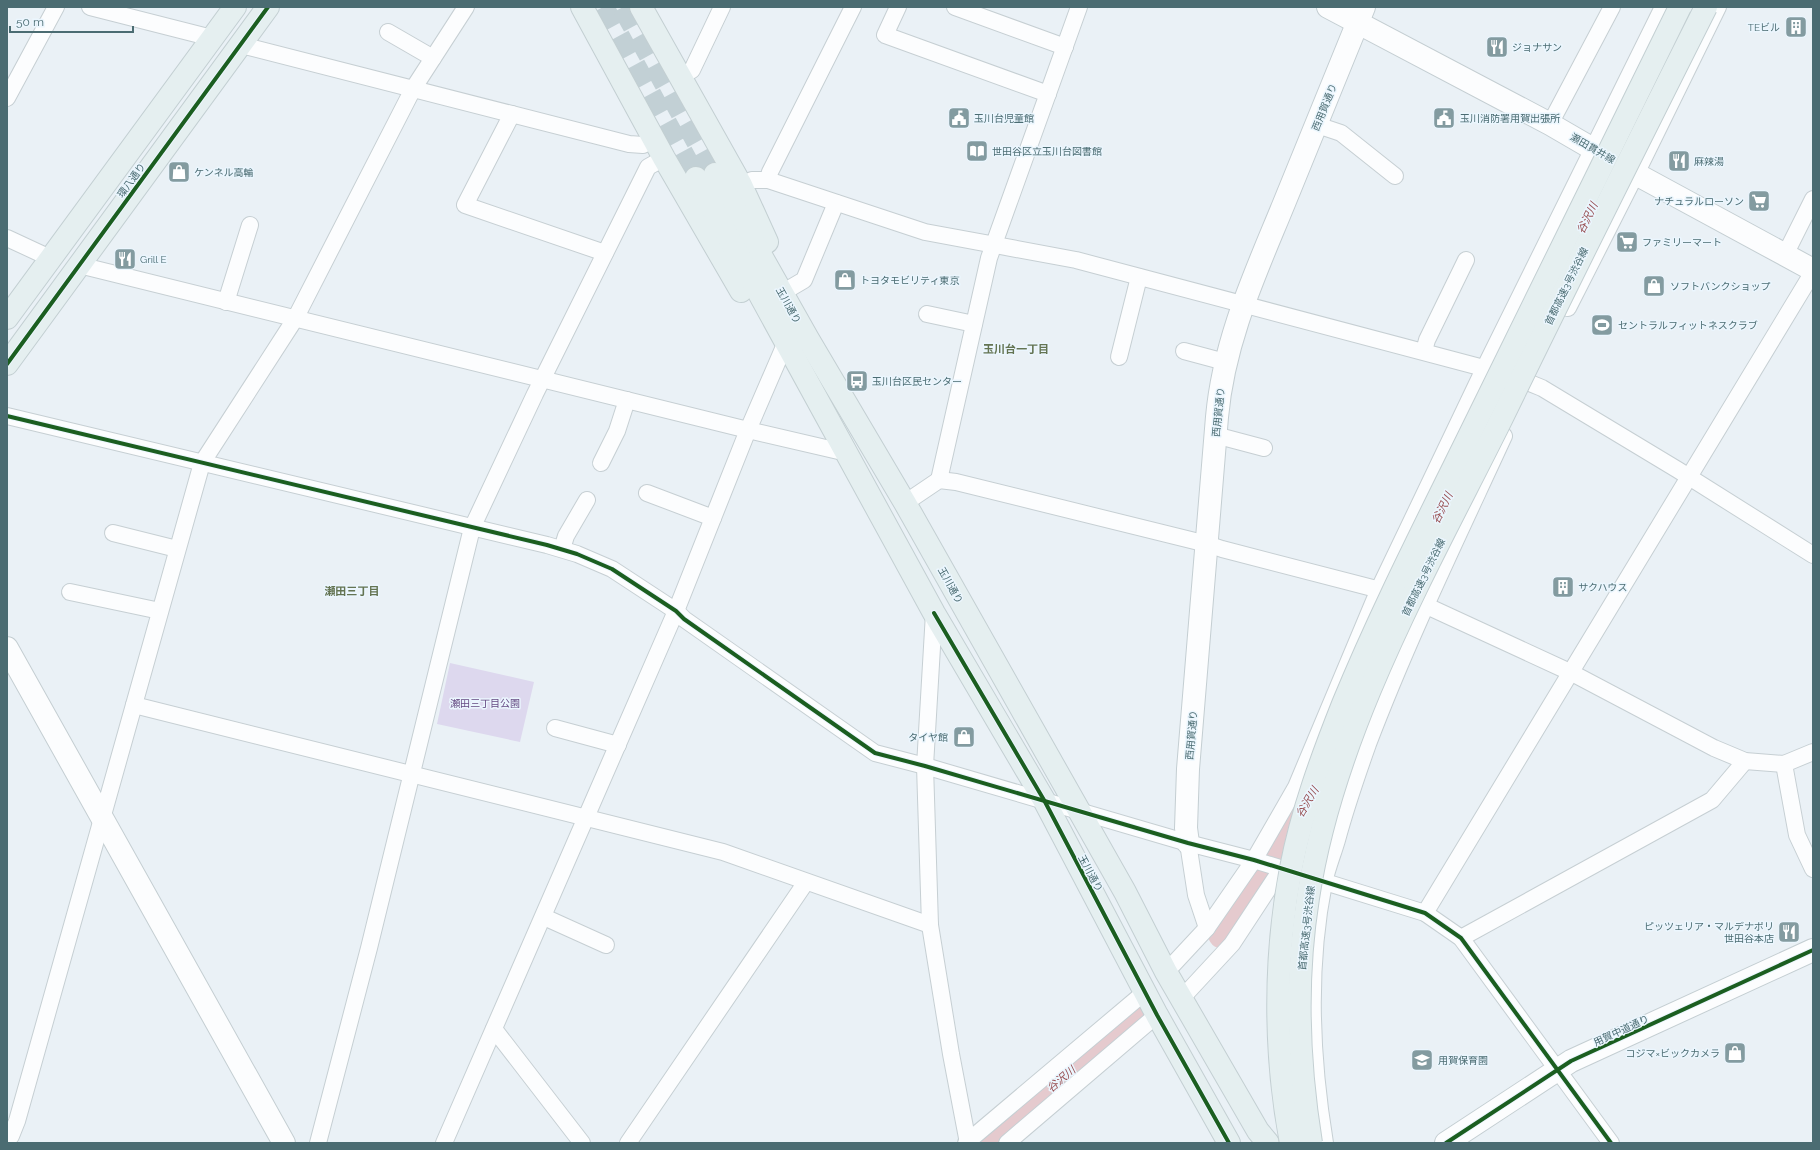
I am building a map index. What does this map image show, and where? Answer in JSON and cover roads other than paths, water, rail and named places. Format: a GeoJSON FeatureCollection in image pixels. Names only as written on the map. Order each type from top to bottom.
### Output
{"type":"FeatureCollection","features":[{"type":"Feature","properties":{"kind":"highway","name":"環八通り"},"geometry":{"type":"LineString","coordinates":[[7,318],[235,7]]}},
{"type":"Feature","properties":{"kind":"highway","name":"環八通り"},"geometry":{"type":"LineString","coordinates":[[7,364],[268,7]]}},
{"type":"Feature","properties":{"kind":"highway"},"geometry":{"type":"LineString","coordinates":[[582,7],[664,158],[759,321],[786,342]]}},
{"type":"Feature","properties":{"kind":"highway"},"geometry":{"type":"LineString","coordinates":[[641,7],[754,210],[808,339]]}},
{"type":"Feature","properties":{"kind":"highway","name":"首都高速3号渋谷線"},"geometry":{"type":"LineString","coordinates":[[1291,1143],[1283,1085],[1280,1043],[1279,1009],[1283,922],[1292,866],[1306,809],[1318,770],[1354,678],[1391,595],[1680,7]]}},
{"type":"Feature","properties":{"kind":"highway","name":"首都高速3号渋谷線"},"geometry":{"type":"LineString","coordinates":[[1312,1143],[1303,1084],[1301,1043],[1302,951],[1313,869],[1326,814],[1338,777],[1353,735],[1393,639],[1706,7]]}},
{"type":"Feature","properties":{"kind":"highway","name":"玉川通り"},"geometry":{"type":"LineString","coordinates":[[1229,1143],[1156,1015],[1044,800],[934,612],[786,342],[706,176],[808,339],[905,503],[1125,892],[1181,999],[1258,1131],[1268,1143]]}},
{"type":"Feature","properties":{"kind":"street"},"geometry":{"type":"LineString","coordinates":[[7,98],[56,7]]}},
{"type":"Feature","properties":{"kind":"street"},"geometry":{"type":"LineString","coordinates":[[90,7],[212,38]]}},
{"type":"Feature","properties":{"kind":"street"},"geometry":{"type":"LineString","coordinates":[[23,1143],[9,1132],[102,818],[202,463],[294,319],[413,90],[466,7]]}},
{"type":"Feature","properties":{"kind":"street"},"geometry":{"type":"LineString","coordinates":[[680,77],[692,70],[722,7]]}},
{"type":"Feature","properties":{"kind":"street"},"geometry":{"type":"LineString","coordinates":[[768,180],[774,165],[853,7]]}},
{"type":"Feature","properties":{"kind":"street"},"geometry":{"type":"LineString","coordinates":[[898,7],[885,35],[1048,94]]}},
{"type":"Feature","properties":{"kind":"street"},"geometry":{"type":"LineString","coordinates":[[955,7],[1065,47]]}},
{"type":"Feature","properties":{"kind":"street"},"geometry":{"type":"LineString","coordinates":[[940,480],[989,258],[1079,7]]}},
{"type":"Feature","properties":{"kind":"street","name":"瀬田貫井線"},"geometry":{"type":"LineString","coordinates":[[1328,7],[1361,15],[1636,174],[1813,271]]}},
{"type":"Feature","properties":{"kind":"street"},"geometry":{"type":"LineString","coordinates":[[1550,124],[1612,7]]}},
{"type":"Feature","properties":{"kind":"street"},"geometry":{"type":"LineString","coordinates":[[1166,972],[1206,928],[1254,860],[1296,787],[1378,589],[1485,367],[1663,7]]}},
{"type":"Feature","properties":{"kind":"street"},"geometry":{"type":"LineString","coordinates":[[1325,1143],[1317,1096],[1314,1041],[1314,956],[1324,882],[1353,786],[1383,706],[1426,604],[1530,382],[1636,174],[1718,7]]}},
{"type":"Feature","properties":{"kind":"street","name":"西用賀通り"},"geometry":{"type":"LineString","coordinates":[[1188,843],[1186,828],[1188,769],[1219,388],[1225,362],[1243,304],[1361,15]]}},
{"type":"Feature","properties":{"kind":"street"},"geometry":{"type":"LineString","coordinates":[[388,32],[433,58]]}},
{"type":"Feature","properties":{"kind":"street"},"geometry":{"type":"LineString","coordinates":[[241,45],[629,144],[644,145],[654,139]]}},
{"type":"Feature","properties":{"kind":"street"},"geometry":{"type":"LineString","coordinates":[[512,114],[465,205],[605,253]]}},
{"type":"Feature","properties":{"kind":"street"},"geometry":{"type":"LineString","coordinates":[[1316,125],[1341,133],[1395,176]]}},
{"type":"Feature","properties":{"kind":"street"},"geometry":{"type":"LineString","coordinates":[[318,1143],[413,774],[472,528],[542,378],[648,167],[664,158]]}},
{"type":"Feature","properties":{"kind":"street"},"geometry":{"type":"LineString","coordinates":[[741,185],[752,180],[768,180],[925,232],[1076,260],[1485,367],[1530,382],[1689,477],[1813,555]]}},
{"type":"Feature","properties":{"kind":"street"},"geometry":{"type":"LineString","coordinates":[[1785,255],[1813,199]]}},
{"type":"Feature","properties":{"kind":"street"},"geometry":{"type":"LineString","coordinates":[[787,290],[804,280],[836,203]]}},
{"type":"Feature","properties":{"kind":"street"},"geometry":{"type":"LineString","coordinates":[[226,302],[250,226]]}},
{"type":"Feature","properties":{"kind":"street"},"geometry":{"type":"LineString","coordinates":[[7,238],[50,258]]}},
{"type":"Feature","properties":{"kind":"street"},"geometry":{"type":"LineString","coordinates":[[1424,351],[1427,340],[1466,260]]}},
{"type":"Feature","properties":{"kind":"street"},"geometry":{"type":"LineString","coordinates":[[78,265],[847,453]]}},
{"type":"Feature","properties":{"kind":"street"},"geometry":{"type":"LineString","coordinates":[[1426,913],[1813,271]]}},
{"type":"Feature","properties":{"kind":"street"},"geometry":{"type":"LineString","coordinates":[[1119,357],[1139,276]]}},
{"type":"Feature","properties":{"kind":"street"},"geometry":{"type":"LineString","coordinates":[[927,314],[974,324]]}},
{"type":"Feature","properties":{"kind":"street"},"geometry":{"type":"LineString","coordinates":[[444,1143],[544,917],[676,611],[748,430],[786,342]]}},
{"type":"Feature","properties":{"kind":"street"},"geometry":{"type":"LineString","coordinates":[[1184,351],[1225,362]]}},
{"type":"Feature","properties":{"kind":"street"},"geometry":{"type":"LineString","coordinates":[[601,463],[617,431],[627,400]]}},
{"type":"Feature","properties":{"kind":"street"},"geometry":{"type":"LineString","coordinates":[[7,416],[562,549],[612,569],[676,611],[684,619],[875,753],[1044,800],[1188,843],[1282,868],[1426,913],[1461,938],[1611,1143]]}},
{"type":"Feature","properties":{"kind":"street"},"geometry":{"type":"LineString","coordinates":[[1215,435],[1264,448]]}},
{"type":"Feature","properties":{"kind":"street"},"geometry":{"type":"LineString","coordinates":[[905,503],[940,480],[956,482],[1207,544],[1378,589],[1426,604],[1572,673],[1714,748],[1745,761],[1784,764],[1813,752]]}},
{"type":"Feature","properties":{"kind":"street"},"geometry":{"type":"LineString","coordinates":[[647,493],[713,518]]}},
{"type":"Feature","properties":{"kind":"street"},"geometry":{"type":"LineString","coordinates":[[562,549],[566,536],[587,500]]}},
{"type":"Feature","properties":{"kind":"street"},"geometry":{"type":"LineString","coordinates":[[113,533],[177,549]]}},
{"type":"Feature","properties":{"kind":"street"},"geometry":{"type":"LineString","coordinates":[[70,592],[160,611]]}},
{"type":"Feature","properties":{"kind":"street"},"geometry":{"type":"LineString","coordinates":[[934,612],[925,766],[930,925],[967,1142],[1145,992]]}},
{"type":"Feature","properties":{"kind":"street"},"geometry":{"type":"LineString","coordinates":[[7,648],[284,1143]]}},
{"type":"Feature","properties":{"kind":"street"},"geometry":{"type":"LineString","coordinates":[[134,705],[723,852],[930,925]]}},
{"type":"Feature","properties":{"kind":"street"},"geometry":{"type":"LineString","coordinates":[[555,728],[618,745]]}},
{"type":"Feature","properties":{"kind":"street"},"geometry":{"type":"LineString","coordinates":[[1461,938],[1712,800],[1745,761]]}},
{"type":"Feature","properties":{"kind":"street"},"geometry":{"type":"LineString","coordinates":[[1784,764],[1797,835],[1813,869]]}},
{"type":"Feature","properties":{"kind":"street"},"geometry":{"type":"LineString","coordinates":[[1188,843],[1196,895],[1206,928]]}},
{"type":"Feature","properties":{"kind":"street"},"geometry":{"type":"LineString","coordinates":[[1181,999],[1232,944],[1282,868]]}},
{"type":"Feature","properties":{"kind":"street"},"geometry":{"type":"LineString","coordinates":[[628,1143],[806,882]]}},
{"type":"Feature","properties":{"kind":"street"},"geometry":{"type":"LineString","coordinates":[[544,917],[606,945]]}},
{"type":"Feature","properties":{"kind":"street","name":"用賀中道通り"},"geometry":{"type":"LineString","coordinates":[[1446,1143],[1571,1061],[1813,950]]}},
{"type":"Feature","properties":{"kind":"street"},"geometry":{"type":"LineString","coordinates":[[1007,1143],[1156,1015]]}},
{"type":"Feature","properties":{"kind":"street"},"geometry":{"type":"LineString","coordinates":[[494,1029],[582,1143]]}},
{"type":"Feature","properties":{"kind":"waterway","name":"谷沢川"},"geometry":{"type":"LineString","coordinates":[[1273,857],[1309,801]]}},
{"type":"Feature","properties":{"kind":"waterway","name":"谷沢川"},"geometry":{"type":"LineString","coordinates":[[1223,934],[1261,877]]}},
{"type":"Feature","properties":{"kind":"waterway","name":"谷沢川"},"geometry":{"type":"LineString","coordinates":[[986,1143],[1136,1016]]}},
{"type":"Feature","properties":{"kind":"tunnel"},"geometry":{"type":"LineString","coordinates":[[603,7],[696,178]]}},
{"type":"Feature","properties":{"kind":"tunnel"},"geometry":{"type":"LineString","coordinates":[[623,7],[715,174]]}},
{"type":"Feature","properties":{"kind":"place","name":"TEビル"},"geometry":{"type":"Point","coordinates":[1796,27]}},
{"type":"Feature","properties":{"kind":"place","name":"ジョナサン"},"geometry":{"type":"Point","coordinates":[1497,47]}},
{"type":"Feature","properties":{"kind":"place","name":"玉川台児童館"},"geometry":{"type":"Point","coordinates":[959,118]}},
{"type":"Feature","properties":{"kind":"place","name":"玉川消防署用賀出張所"},"geometry":{"type":"Point","coordinates":[1444,118]}},
{"type":"Feature","properties":{"kind":"place","name":"世田谷区立玉川台図書館"},"geometry":{"type":"Point","coordinates":[977,151]}},
{"type":"Feature","properties":{"kind":"place","name":"麻辣湯"},"geometry":{"type":"Point","coordinates":[1679,161]}},
{"type":"Feature","properties":{"kind":"place","name":"ケンネル高輪"},"geometry":{"type":"Point","coordinates":[179,172]}},
{"type":"Feature","properties":{"kind":"place","name":"ナチュラルローソン"},"geometry":{"type":"Point","coordinates":[1759,201]}},
{"type":"Feature","properties":{"kind":"place","name":"ファミリーマート"},"geometry":{"type":"Point","coordinates":[1627,242]}},
{"type":"Feature","properties":{"kind":"place","name":"Grill E"},"geometry":{"type":"Point","coordinates":[125,259]}},
{"type":"Feature","properties":{"kind":"place","name":"トヨタモビリティ東京"},"geometry":{"type":"Point","coordinates":[845,280]}},
{"type":"Feature","properties":{"kind":"place","name":"ソフトバンクショップ"},"geometry":{"type":"Point","coordinates":[1654,286]}},
{"type":"Feature","properties":{"kind":"place","name":"セントラルフィットネスクラブ"},"geometry":{"type":"Point","coordinates":[1602,325]}},
{"type":"Feature","properties":{"kind":"place","name":"玉川台区民センター"},"geometry":{"type":"Point","coordinates":[857,381]}},
{"type":"Feature","properties":{"kind":"place","name":"サクハウス"},"geometry":{"type":"Point","coordinates":[1563,587]}},
{"type":"Feature","properties":{"kind":"place","name":"タイヤ館"},"geometry":{"type":"Point","coordinates":[964,737]}},
{"type":"Feature","properties":{"kind":"place","name":"ピッツェリア・マルデナポリ 世田谷本店"},"geometry":{"type":"Point","coordinates":[1789,932]}},
{"type":"Feature","properties":{"kind":"place","name":"コジマ×ビックカメラ"},"geometry":{"type":"Point","coordinates":[1735,1053]}},
{"type":"Feature","properties":{"kind":"place","name":"用賀保育園"},"geometry":{"type":"Point","coordinates":[1422,1060]}},
{"type":"Feature","properties":{"kind":"district","name":"玉川台一丁目"},"geometry":{"type":"Point","coordinates":[1016,349]}},
{"type":"Feature","properties":{"kind":"district","name":"瀬田三丁目"},"geometry":{"type":"Point","coordinates":[352,591]}},
{"type":"Feature","properties":{"kind":"park label","name":"瀬田三丁目公園"},"geometry":{"type":"Point","coordinates":[485,703]}}]}
